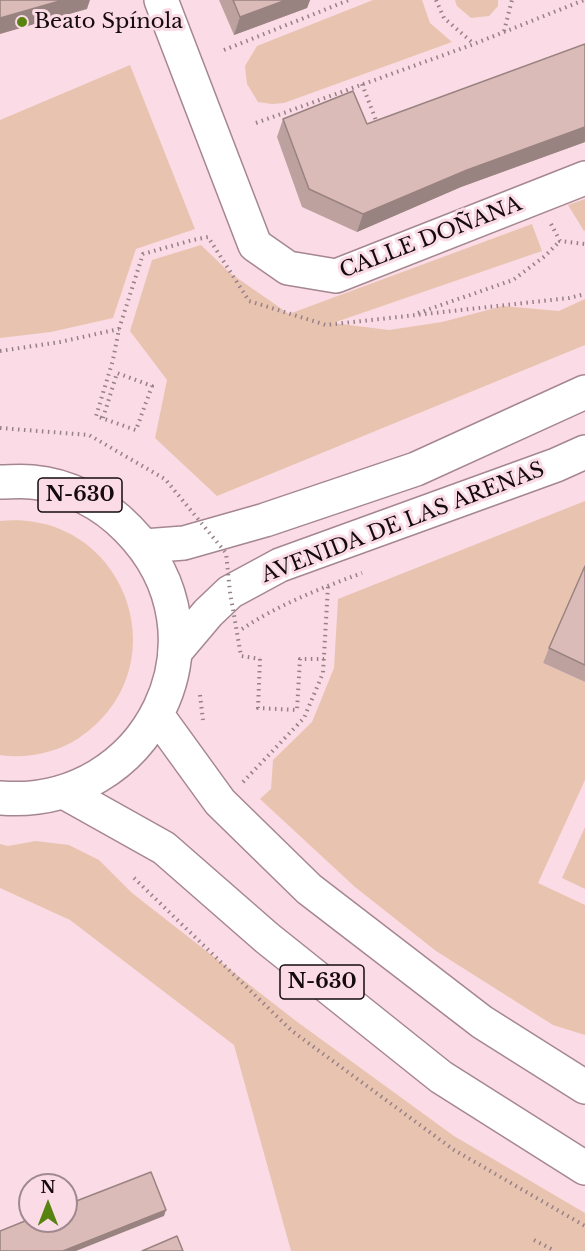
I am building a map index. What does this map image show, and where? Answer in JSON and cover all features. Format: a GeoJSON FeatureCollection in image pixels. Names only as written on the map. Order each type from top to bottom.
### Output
{"type":"FeatureCollection","features":[{"type":"Feature","properties":{"kind":"main road","name":"CALLE DOÑANA"},"geometry":{"type":"LineString","coordinates":[[161,0],[255,245],[288,268],[336,276],[585,178]]}},
{"type":"Feature","properties":{"kind":"main road"},"geometry":{"type":"LineString","coordinates":[[144,546],[184,543],[255,523],[405,472],[585,392]]}},
{"type":"Feature","properties":{"kind":"main road","name":"AVENIDA DE LAS ARENAS"},"geometry":{"type":"LineString","coordinates":[[175,652],[208,613],[230,592],[280,565],[556,465],[585,452]]}},
{"type":"Feature","properties":{"kind":"main road","name":"N-630"},"geometry":{"type":"LineString","coordinates":[[0,482],[32,482],[75,492],[113,514],[144,546],[163,578],[173,614],[175,652],[170,684],[157,715],[133,749],[101,775],[64,792],[23,800],[0,798]]}},
{"type":"Feature","properties":{"kind":"main road","name":"N-630"},"geometry":{"type":"LineString","coordinates":[[157,715],[220,802],[309,889],[482,1022],[585,1087]]}},
{"type":"Feature","properties":{"kind":"main road","name":"N-630"},"geometry":{"type":"LineString","coordinates":[[64,792],[164,848],[267,938],[441,1077],[585,1168]]}},
{"type":"Feature","properties":{"kind":"path"},"geometry":{"type":"LineString","coordinates":[[224,50],[337,2],[350,0]]}},
{"type":"Feature","properties":{"kind":"path"},"geometry":{"type":"LineString","coordinates":[[436,0],[444,18],[474,44]]}},
{"type":"Feature","properties":{"kind":"path"},"geometry":{"type":"LineString","coordinates":[[504,32],[512,0]]}},
{"type":"Feature","properties":{"kind":"path"},"geometry":{"type":"LineString","coordinates":[[256,123],[474,44],[584,0]]}},
{"type":"Feature","properties":{"kind":"path"},"geometry":{"type":"LineString","coordinates":[[362,84],[379,129]]}},
{"type":"Feature","properties":{"kind":"path"},"geometry":{"type":"LineString","coordinates":[[548,218],[560,241]]}},
{"type":"Feature","properties":{"kind":"path"},"geometry":{"type":"LineString","coordinates":[[103,418],[117,373],[152,386],[136,430],[96,416],[119,329],[143,255],[193,240],[208,237],[249,301],[326,325],[569,298],[585,294]]}},
{"type":"Feature","properties":{"kind":"path"},"geometry":{"type":"LineString","coordinates":[[560,241],[585,244]]}},
{"type":"Feature","properties":{"kind":"path"},"geometry":{"type":"LineString","coordinates":[[410,316],[513,280],[545,256],[560,241]]}},
{"type":"Feature","properties":{"kind":"path"},"geometry":{"type":"LineString","coordinates":[[0,351],[60,342],[119,329]]}},
{"type":"Feature","properties":{"kind":"path"},"geometry":{"type":"LineString","coordinates":[[0,428],[89,435],[165,479],[226,553],[241,656],[260,658],[258,708],[297,710],[300,658],[324,659]]}},
{"type":"Feature","properties":{"kind":"path"},"geometry":{"type":"LineString","coordinates":[[232,636],[257,619],[328,586],[373,569]]}},
{"type":"Feature","properties":{"kind":"path"},"geometry":{"type":"LineString","coordinates":[[236,774],[243,783],[304,718],[323,674],[328,586]]}},
{"type":"Feature","properties":{"kind":"path"},"geometry":{"type":"LineString","coordinates":[[200,693],[203,723]]}},
{"type":"Feature","properties":{"kind":"path"},"geometry":{"type":"LineString","coordinates":[[134,878],[292,1031],[454,1150],[585,1226]]}},
{"type":"Feature","properties":{"kind":"path"},"geometry":{"type":"LineString","coordinates":[[534,1240],[555,1251]]}},
{"type":"Feature","properties":{"kind":"shaded area"},"geometry":{"type":"Polygon","coordinates":[[[373,0],[422,0],[430,23],[452,42],[284,103],[258,102],[247,84],[245,66],[257,46],[373,0]]]}},
{"type":"Feature","properties":{"kind":"shaded area"},"geometry":{"type":"Polygon","coordinates":[[[455,0],[498,0],[498,6],[489,16],[471,18],[457,6],[455,0]]]}},
{"type":"Feature","properties":{"kind":"shaded area"},"geometry":{"type":"Polygon","coordinates":[[[130,65],[195,229],[136,249],[113,318],[51,332],[0,338],[0,120],[130,65]]]}},
{"type":"Feature","properties":{"kind":"shaded area"},"geometry":{"type":"Polygon","coordinates":[[[585,199],[585,230],[584,231],[568,205],[585,199]]]}},
{"type":"Feature","properties":{"kind":"shaded area"},"geometry":{"type":"Polygon","coordinates":[[[532,224],[542,251],[333,323],[389,330],[442,322],[503,306],[559,311],[585,299],[585,345],[217,496],[155,438],[167,380],[130,331],[152,260],[201,245],[230,273],[289,314],[532,224]]]}},
{"type":"Feature","properties":{"kind":"shaded area"},"geometry":{"type":"Polygon","coordinates":[[[585,501],[585,575],[543,663],[585,682],[585,780],[538,883],[585,905],[585,1035],[553,1025],[436,951],[355,887],[260,799],[271,789],[273,760],[312,722],[334,668],[338,599],[585,501]]]}},
{"type":"Feature","properties":{"kind":"shaded area"},"geometry":{"type":"Polygon","coordinates":[[[0,521],[44,524],[80,540],[108,565],[126,598],[133,635],[129,673],[111,708],[79,738],[61,748],[41,754],[0,755],[0,521]]]}},
{"type":"Feature","properties":{"kind":"shaded area"},"geometry":{"type":"Polygon","coordinates":[[[585,827],[585,889],[562,878],[585,827]]]}},
{"type":"Feature","properties":{"kind":"shaded area"},"geometry":{"type":"Polygon","coordinates":[[[36,841],[69,845],[99,860],[132,893],[296,1021],[454,1136],[585,1213],[585,1251],[291,1251],[234,1045],[70,920],[0,888],[0,844],[8,846],[36,841]]]}},
{"type":"Feature","properties":{"kind":"building"},"geometry":{"type":"Polygon","coordinates":[[[0,0],[63,0],[0,18],[0,0]]]}},
{"type":"Feature","properties":{"kind":"building"},"geometry":{"type":"Polygon","coordinates":[[[233,0],[286,0],[240,17],[233,0]]]}},
{"type":"Feature","properties":{"kind":"building"},"geometry":{"type":"Polygon","coordinates":[[[585,44],[585,127],[467,170],[363,214],[309,189],[283,119],[353,91],[367,124],[585,44]]]}},
{"type":"Feature","properties":{"kind":"building"},"geometry":{"type":"Polygon","coordinates":[[[585,566],[585,665],[549,648],[585,566]]]}},
{"type":"Feature","properties":{"kind":"building"},"geometry":{"type":"Polygon","coordinates":[[[151,1172],[166,1210],[63,1251],[0,1251],[0,1231],[18,1224],[18,1233],[78,1233],[78,1200],[151,1172]]]}},
{"type":"Feature","properties":{"kind":"building"},"geometry":{"type":"Polygon","coordinates":[[[177,1236],[183,1251],[142,1251],[177,1236]]]}},
{"type":"Feature","properties":{"kind":"place","name":"Beato Spínola"},"geometry":{"type":"Point","coordinates":[22,22]}}]}
